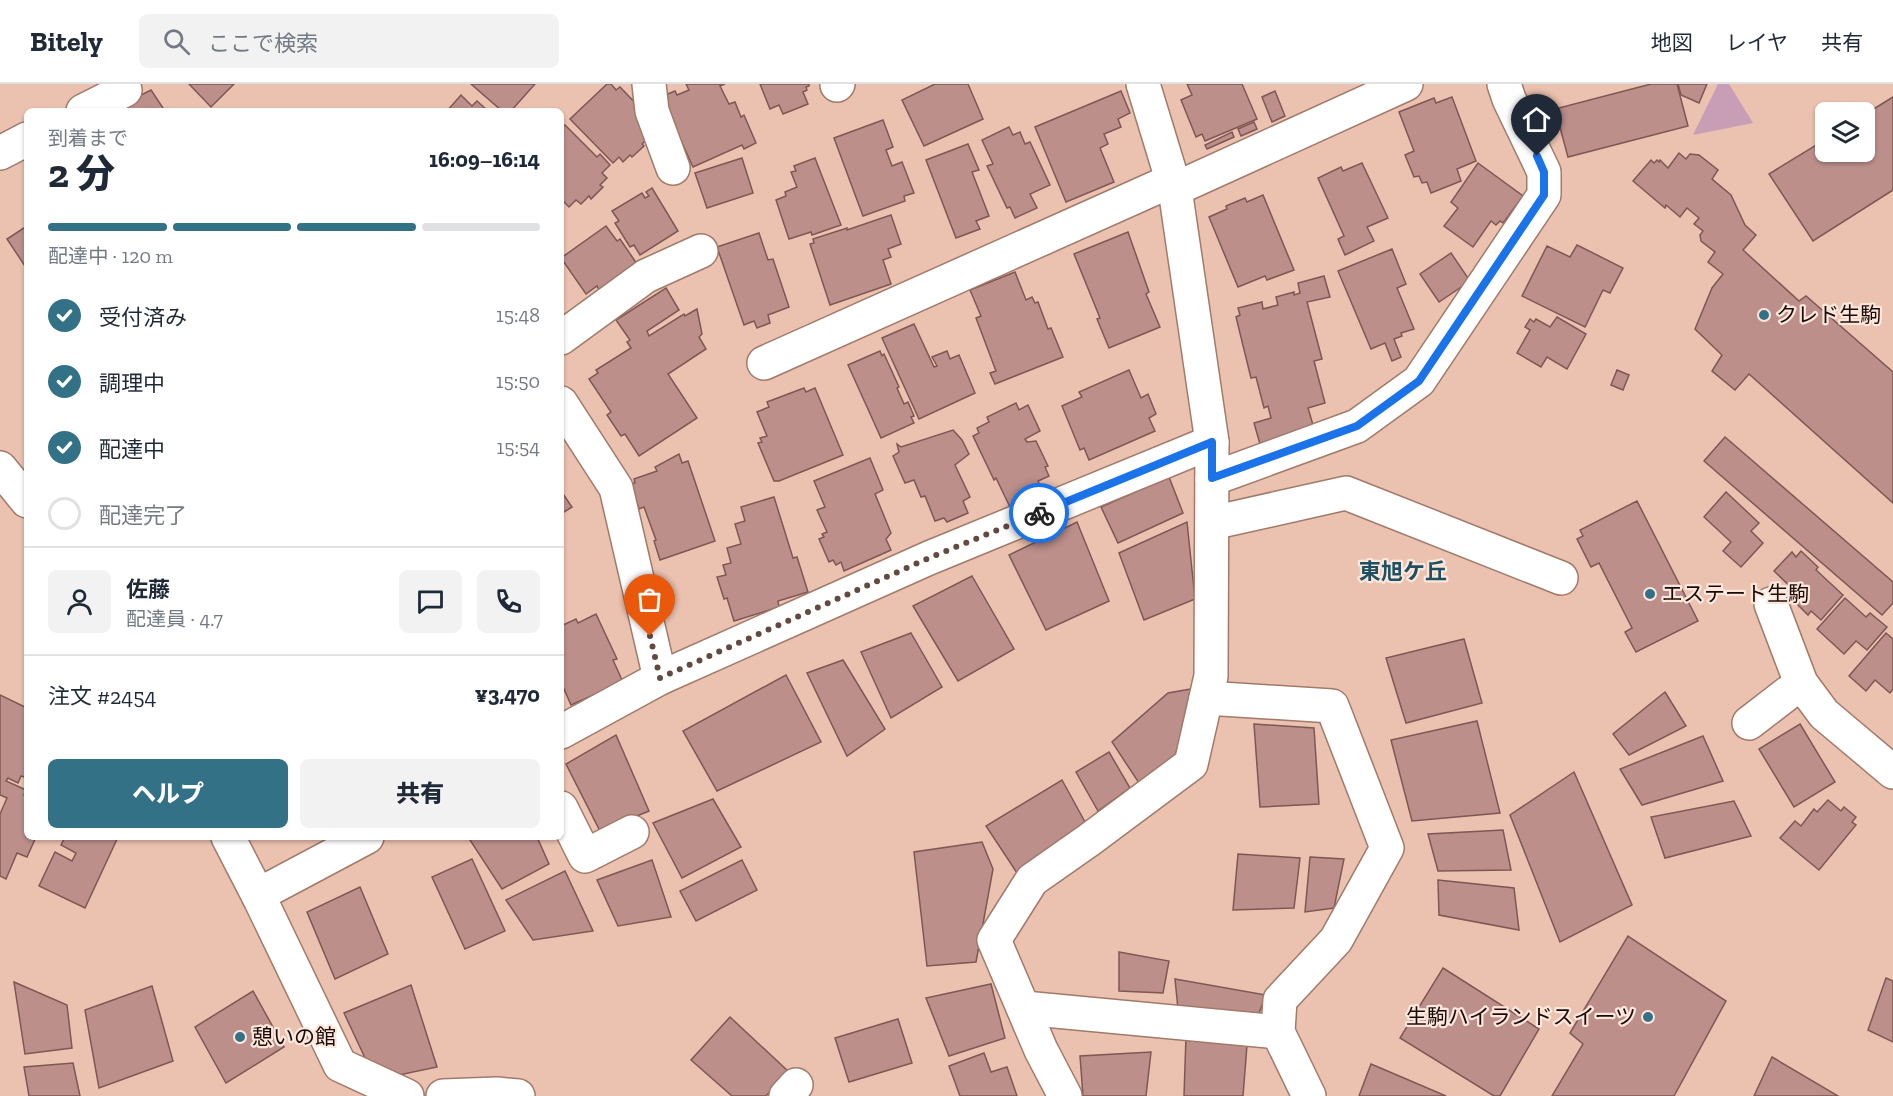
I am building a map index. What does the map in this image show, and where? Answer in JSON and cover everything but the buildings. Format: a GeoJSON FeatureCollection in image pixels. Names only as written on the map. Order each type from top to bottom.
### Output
{"type":"FeatureCollection","features":[{"type":"Feature","properties":{"kind":"street"},"geometry":{"type":"LineString","coordinates":[[89,108],[124,90],[122,84]]}},
{"type":"Feature","properties":{"kind":"street"},"geometry":{"type":"LineString","coordinates":[[649,84],[652,111],[673,168]]}},
{"type":"Feature","properties":{"kind":"street"},"geometry":{"type":"LineString","coordinates":[[1065,1096],[1041,1050],[994,940],[1032,880],[1191,764],[1211,676],[1212,442],[1174,184],[1143,84]]}},
{"type":"Feature","properties":{"kind":"street"},"geometry":{"type":"LineString","coordinates":[[764,363],[1406,84]]}},
{"type":"Feature","properties":{"kind":"street"},"geometry":{"type":"LineString","coordinates":[[1212,478],[1357,426],[1419,381],[1544,195],[1544,172],[1504,84]]}},
{"type":"Feature","properties":{"kind":"street"},"geometry":{"type":"LineString","coordinates":[[0,153],[24,141]]}},
{"type":"Feature","properties":{"kind":"street"},"geometry":{"type":"LineString","coordinates":[[564,336],[646,276],[701,250]]}},
{"type":"Feature","properties":{"kind":"street"},"geometry":{"type":"LineString","coordinates":[[564,408],[616,488],[660,678]]}},
{"type":"Feature","properties":{"kind":"street"},"geometry":{"type":"LineString","coordinates":[[564,730],[660,678],[929,558],[1212,442]]}},
{"type":"Feature","properties":{"kind":"street"},"geometry":{"type":"LineString","coordinates":[[0,468],[24,497]]}},
{"type":"Feature","properties":{"kind":"street"},"geometry":{"type":"LineString","coordinates":[[1212,524],[1346,493],[1561,578]]}},
{"type":"Feature","properties":{"kind":"street"},"geometry":{"type":"LineString","coordinates":[[1771,604],[1801,683],[1824,714],[1893,772]]}},
{"type":"Feature","properties":{"kind":"street"},"geometry":{"type":"LineString","coordinates":[[1749,723],[1801,683]]}},
{"type":"Feature","properties":{"kind":"street"},"geometry":{"type":"LineString","coordinates":[[1206,698],[1332,706],[1387,848],[1336,940],[1280,1000],[1278,1032],[1309,1096]]}},
{"type":"Feature","properties":{"kind":"street"},"geometry":{"type":"LineString","coordinates":[[564,814],[585,856],[632,832]]}},
{"type":"Feature","properties":{"kind":"street"},"geometry":{"type":"LineString","coordinates":[[230,840],[258,895],[342,1080],[407,1096]]}},
{"type":"Feature","properties":{"kind":"street"},"geometry":{"type":"LineString","coordinates":[[258,895],[361,840]]}},
{"type":"Feature","properties":{"kind":"street"},"geometry":{"type":"LineString","coordinates":[[1024,1008],[1278,1032]]}},
{"type":"Feature","properties":{"kind":"street"},"geometry":{"type":"LineString","coordinates":[[443,1096],[497,1094],[518,1096]]}},
{"type":"Feature","properties":{"kind":"shaded area"},"geometry":{"type":"Polygon","coordinates":[[[1718,84],[1729,84],[1753,123],[1693,135],[1718,84]]]}},
{"type":"Feature","properties":{"kind":"way so far"},"geometry":{"type":"LineString","coordinates":[[650,636],[660,678],[929,558],[1039,513]]}},
{"type":"Feature","properties":{"kind":"place","name":"クレド生駒"},"geometry":{"type":"Point","coordinates":[1764,315]}},
{"type":"Feature","properties":{"kind":"place","name":"エステート生駒"},"geometry":{"type":"Point","coordinates":[1650,594]}},
{"type":"Feature","properties":{"kind":"place","name":"生駒ハイランドスイーツ"},"geometry":{"type":"Point","coordinates":[1648,1017]}},
{"type":"Feature","properties":{"kind":"place","name":"憩いの館"},"geometry":{"type":"Point","coordinates":[240,1037]}},
{"type":"Feature","properties":{"kind":"district","name":"東旭ケ丘"},"geometry":{"type":"Point","coordinates":[1403,571]}},
{"type":"Feature","properties":{"kind":"route"},"geometry":{"type":"LineString","coordinates":[[1039,513],[1212,442],[1212,478],[1357,426],[1419,381],[1544,195],[1544,172],[1537,156]]}}]}
